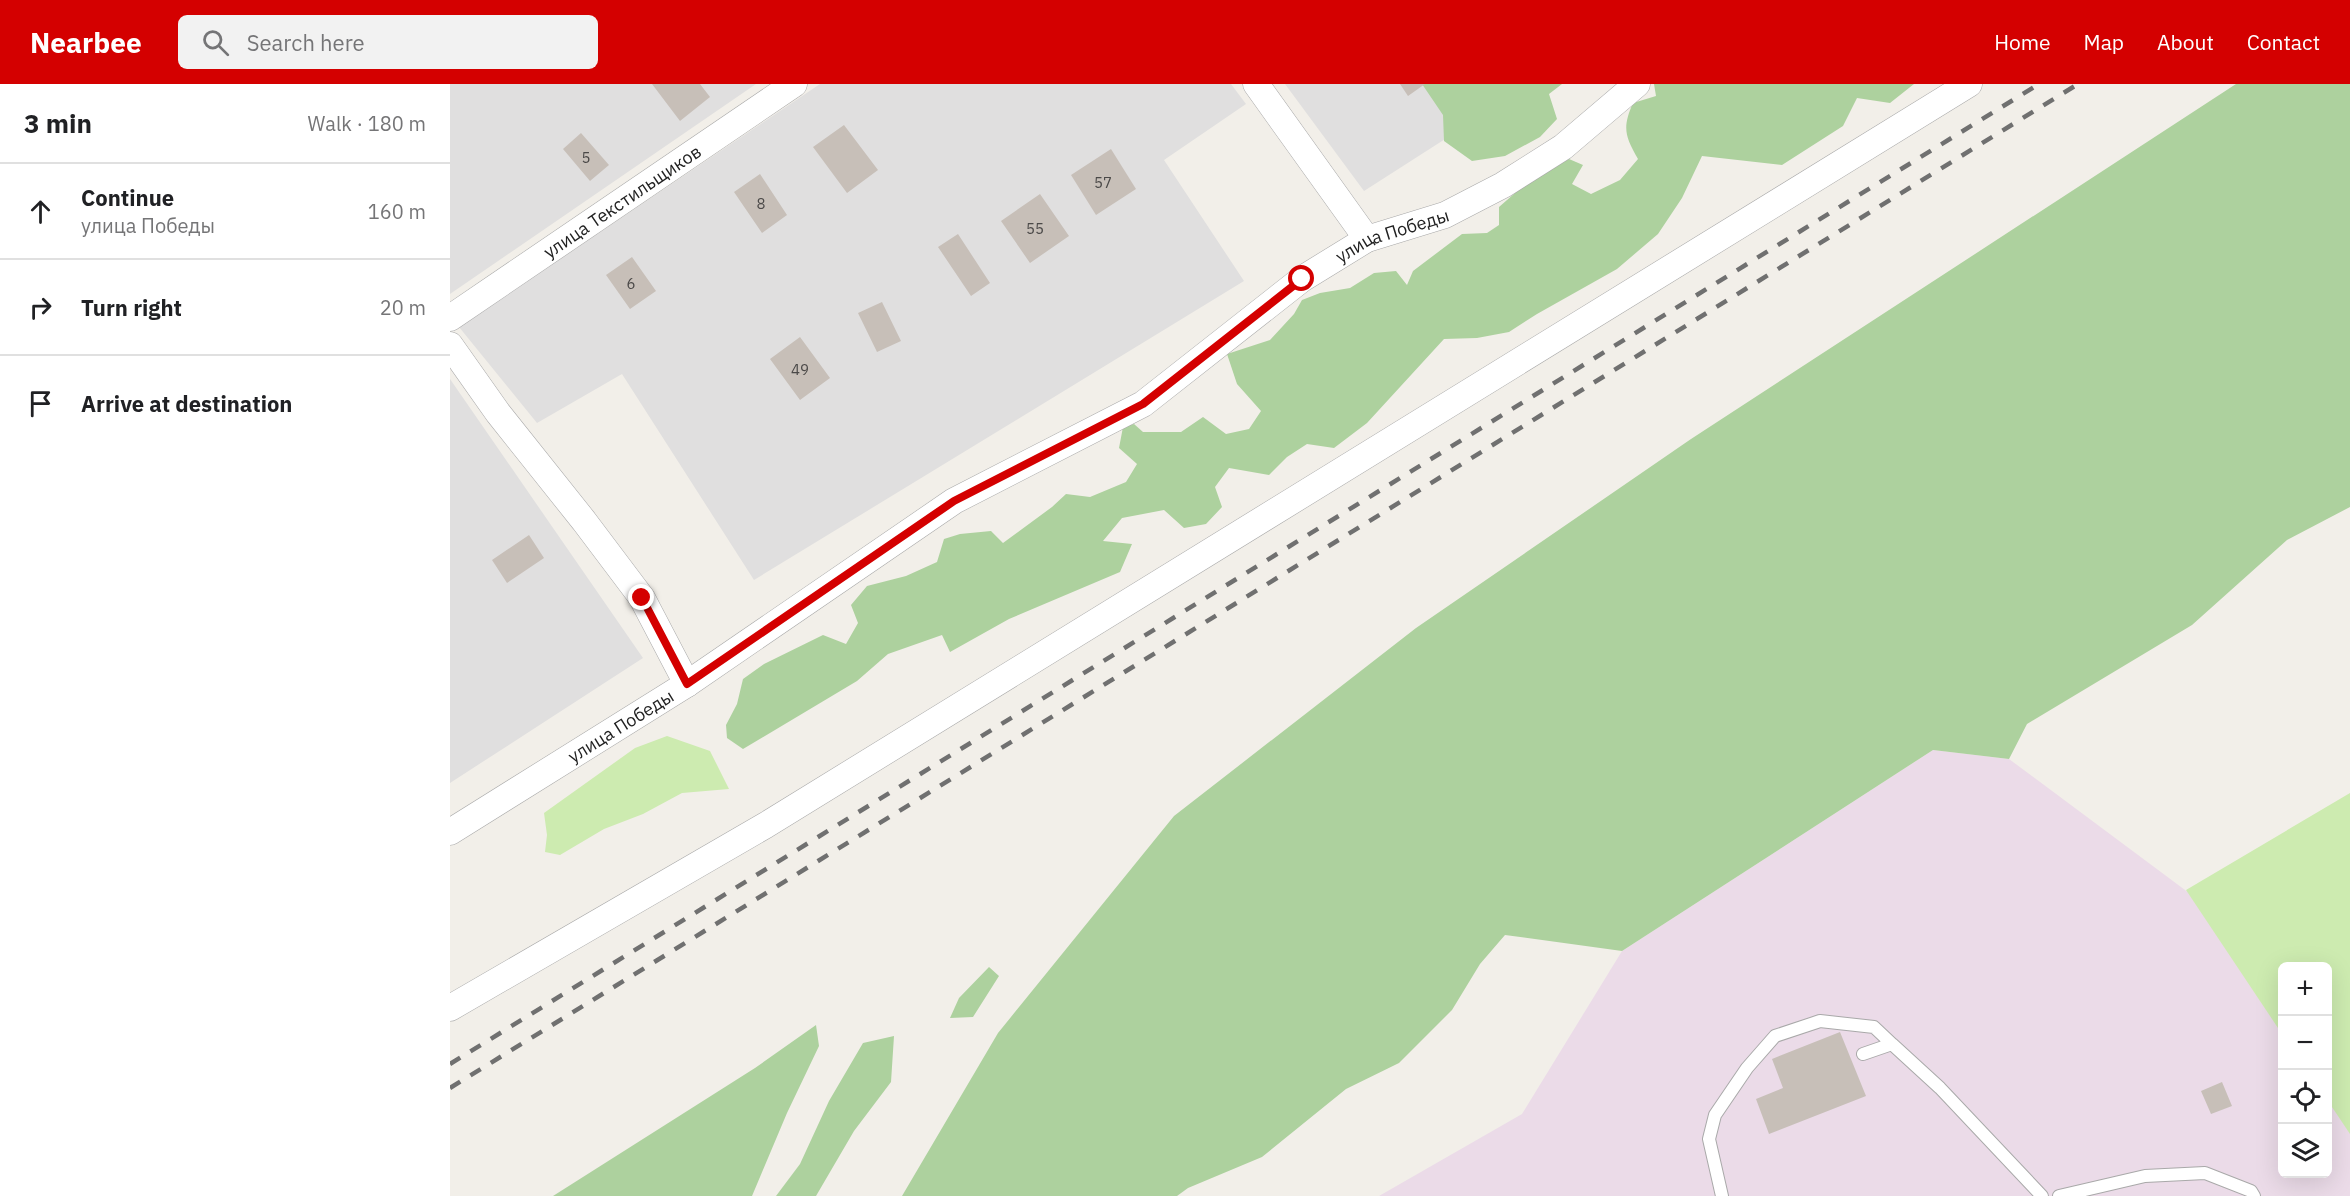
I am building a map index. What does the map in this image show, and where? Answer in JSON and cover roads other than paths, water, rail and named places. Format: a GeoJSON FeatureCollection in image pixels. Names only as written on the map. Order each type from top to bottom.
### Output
{"type":"FeatureCollection","features":[{"type":"Feature","properties":{"kind":"street","name":"улица Текстильщиков"},"geometry":{"type":"LineString","coordinates":[[450,318],[794,84]]}},
{"type":"Feature","properties":{"kind":"street"},"geometry":{"type":"LineString","coordinates":[[1256,84],[1367,239]]}},
{"type":"Feature","properties":{"kind":"street","name":"улица Победы"},"geometry":{"type":"LineString","coordinates":[[450,832],[687,684],[954,501],[1143,404],[1302,279],[1367,239],[1445,215],[1503,185],[1563,147],[1636,84]]}},
{"type":"Feature","properties":{"kind":"street"},"geometry":{"type":"LineString","coordinates":[[452,1001],[766,825],[1969,84]]}},
{"type":"Feature","properties":{"kind":"street"},"geometry":{"type":"LineString","coordinates":[[450,345],[498,413],[642,598],[687,684]]}},
{"type":"Feature","properties":{"kind":"lane"},"geometry":{"type":"LineString","coordinates":[[1722,1196],[1709,1138],[1715,1115],[1747,1068],[1775,1036],[1820,1021],[1874,1027],[1940,1088],[2042,1196]]}},
{"type":"Feature","properties":{"kind":"lane"},"geometry":{"type":"LineString","coordinates":[[1863,1054],[1892,1044]]}},
{"type":"Feature","properties":{"kind":"lane"},"geometry":{"type":"LineString","coordinates":[[2059,1196],[2145,1176],[2205,1173],[2251,1191],[2254,1196]]}},
{"type":"Feature","properties":{"kind":"railway"},"geometry":{"type":"LineString","coordinates":[[450,1064],[2039,84]]}},
{"type":"Feature","properties":{"kind":"railway"},"geometry":{"type":"LineString","coordinates":[[450,1088],[2078,84]]}}]}
